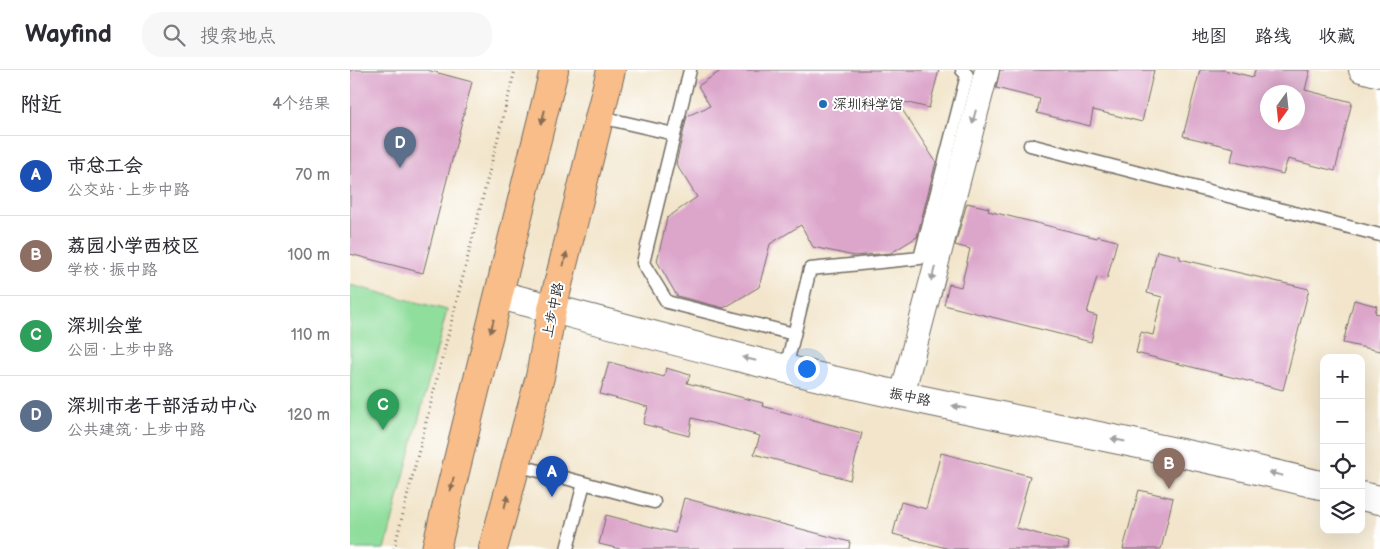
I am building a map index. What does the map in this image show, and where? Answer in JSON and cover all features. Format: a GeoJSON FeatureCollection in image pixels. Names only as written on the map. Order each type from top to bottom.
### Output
{"type":"FeatureCollection","features":[{"type":"Feature","properties":{"kind":"main road"},"geometry":{"type":"LineString","coordinates":[[436,549],[554,70]]}},
{"type":"Feature","properties":{"kind":"main road","name":"上步中路"},"geometry":{"type":"LineString","coordinates":[[493,549],[540,378],[552,309],[611,70]]}},
{"type":"Feature","properties":{"kind":"street"},"geometry":{"type":"LineString","coordinates":[[902,395],[986,70]]}},
{"type":"Feature","properties":{"kind":"street"},"geometry":{"type":"LineString","coordinates":[[1361,70],[1380,75]]}},
{"type":"Feature","properties":{"kind":"street","name":"振中路"},"geometry":{"type":"LineString","coordinates":[[500,295],[786,368],[902,395],[1256,469],[1320,485]]}},
{"type":"Feature","properties":{"kind":"street"},"geometry":{"type":"LineString","coordinates":[[1365,497],[1380,500]]}},
{"type":"Feature","properties":{"kind":"lane"},"geometry":{"type":"LineString","coordinates":[[690,70],[643,263],[666,302],[794,334]]}},
{"type":"Feature","properties":{"kind":"lane"},"geometry":{"type":"LineString","coordinates":[[786,368],[810,269],[920,258],[967,76],[962,70]]}},
{"type":"Feature","properties":{"kind":"lane"},"geometry":{"type":"LineString","coordinates":[[600,117],[674,134]]}},
{"type":"Feature","properties":{"kind":"lane"},"geometry":{"type":"LineString","coordinates":[[1030,145],[1380,235]]}},
{"type":"Feature","properties":{"kind":"lane"},"geometry":{"type":"LineString","coordinates":[[517,465],[654,502]]}},
{"type":"Feature","properties":{"kind":"lane"},"geometry":{"type":"LineString","coordinates":[[567,549],[584,483]]}},
{"type":"Feature","properties":{"kind":"path"},"geometry":{"type":"LineString","coordinates":[[394,549],[515,70]]}},
{"type":"Feature","properties":{"kind":"green space"},"geometry":{"type":"Polygon","coordinates":[[[350,285],[447,310],[385,549],[350,549],[350,285]]]}},
{"type":"Feature","properties":{"kind":"building"},"geometry":{"type":"Polygon","coordinates":[[[350,70],[427,70],[472,82],[423,273],[350,254],[350,70]]]}},
{"type":"Feature","properties":{"kind":"building"},"geometry":{"type":"Polygon","coordinates":[[[722,70],[939,70],[929,108],[896,100],[936,162],[917,237],[891,253],[854,256],[813,247],[801,225],[770,244],[759,287],[724,308],[677,296],[657,261],[667,218],[697,197],[676,164],[687,116],[710,106],[698,86],[722,70]]]}},
{"type":"Feature","properties":{"kind":"building"},"geometry":{"type":"Polygon","coordinates":[[[1000,70],[1154,70],[1142,122],[1093,110],[1090,126],[1037,113],[1040,99],[996,88],[1000,70]]]}},
{"type":"Feature","properties":{"kind":"building"},"geometry":{"type":"Polygon","coordinates":[[[1200,70],[1224,70],[1253,77],[1255,70],[1310,70],[1305,90],[1352,102],[1335,171],[1288,159],[1283,174],[1231,161],[1234,148],[1183,136],[1200,70]]]}},
{"type":"Feature","properties":{"kind":"building"},"geometry":{"type":"Polygon","coordinates":[[[967,203],[989,208],[988,211],[1097,238],[1097,236],[1117,241],[1107,279],[1097,277],[1087,313],[1097,316],[1091,342],[944,305],[949,284],[961,287],[970,249],[955,245],[967,203]]]}},
{"type":"Feature","properties":{"kind":"building"},"geometry":{"type":"Polygon","coordinates":[[[1157,251],[1180,256],[1180,259],[1309,289],[1283,390],[1136,353],[1141,332],[1153,335],[1162,297],[1147,293],[1157,251]]]}},
{"type":"Feature","properties":{"kind":"building"},"geometry":{"type":"Polygon","coordinates":[[[1354,300],[1377,306],[1375,313],[1380,314],[1380,351],[1343,343],[1354,300]]]}},
{"type":"Feature","properties":{"kind":"building"},"geometry":{"type":"Polygon","coordinates":[[[609,362],[664,377],[666,368],[690,375],[687,383],[763,403],[762,406],[862,433],[850,480],[754,454],[760,436],[692,418],[689,436],[643,424],[648,407],[600,394],[609,362]]]}},
{"type":"Feature","properties":{"kind":"building"},"geometry":{"type":"Polygon","coordinates":[[[941,453],[1030,476],[1016,528],[1069,542],[1068,549],[950,549],[893,534],[901,502],[926,509],[941,453]]]}},
{"type":"Feature","properties":{"kind":"building"},"geometry":{"type":"Polygon","coordinates":[[[1139,490],[1173,498],[1161,549],[1123,549],[1139,490]]]}},
{"type":"Feature","properties":{"kind":"building"},"geometry":{"type":"Polygon","coordinates":[[[684,498],[850,542],[849,549],[620,549],[599,544],[606,515],[675,533],[684,498]]]}},
{"type":"Feature","properties":{"kind":"place","name":"深圳科学馆"},"geometry":{"type":"Point","coordinates":[823,104]}},
{"type":"Feature","properties":{"kind":"place","name":"深圳市老干部活动中心"},"geometry":{"type":"Point","coordinates":[400,168]}},
{"type":"Feature","properties":{"kind":"place","name":"深圳会堂"},"geometry":{"type":"Point","coordinates":[383,430]}},
{"type":"Feature","properties":{"kind":"place","name":"荔园小学西校区"},"geometry":{"type":"Point","coordinates":[1169,489]}},
{"type":"Feature","properties":{"kind":"place","name":"市总工会"},"geometry":{"type":"Point","coordinates":[552,497]}}]}
